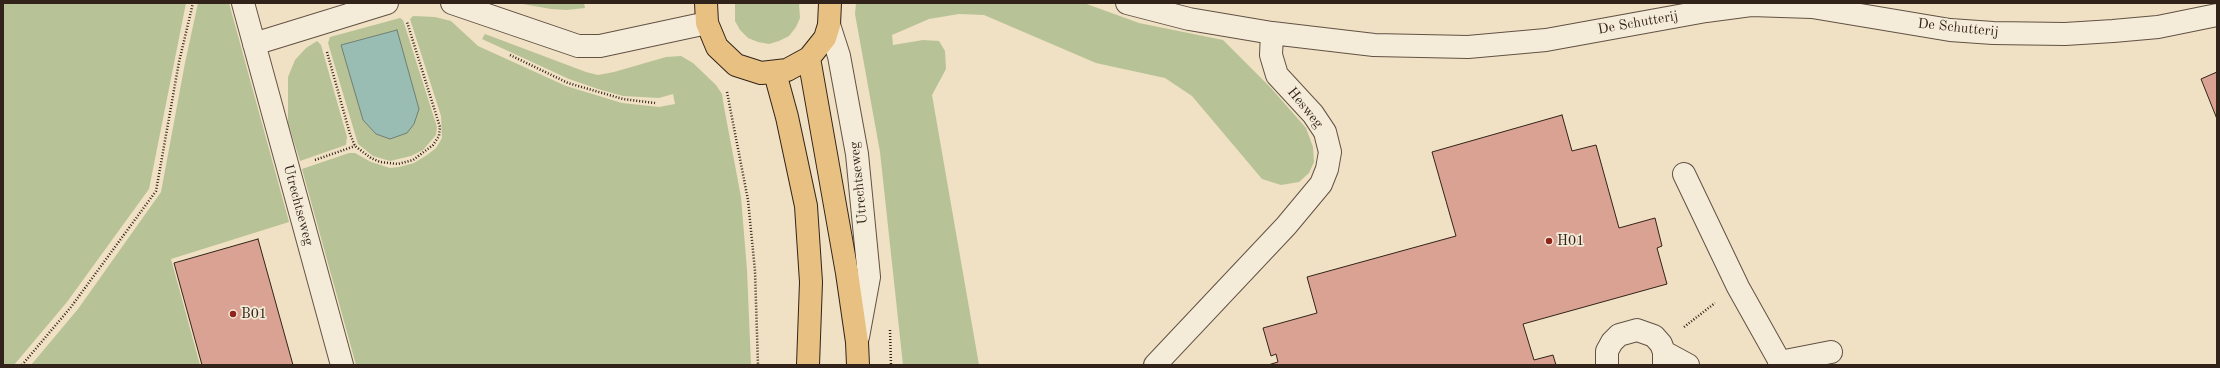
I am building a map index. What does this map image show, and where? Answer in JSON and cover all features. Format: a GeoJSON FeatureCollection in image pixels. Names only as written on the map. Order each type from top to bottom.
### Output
{"type":"FeatureCollection","features":[{"type":"Feature","properties":{"kind":"main road","name":"Utrechtseweg"},"geometry":{"type":"LineString","coordinates":[[700,17],[717,47],[736,65],[761,73],[774,73],[799,65],[818,49],[829,25],[830,3]]}},
{"type":"Feature","properties":{"kind":"main road","name":"Utrechtseweg"},"geometry":{"type":"LineString","coordinates":[[809,58],[857,342],[858,365]]}},
{"type":"Feature","properties":{"kind":"main road"},"geometry":{"type":"LineString","coordinates":[[774,73],[787,117],[806,206],[811,282],[808,365]]}},
{"type":"Feature","properties":{"kind":"street","name":"Utrechtseweg"},"geometry":{"type":"LineString","coordinates":[[243,3],[342,365]]}},
{"type":"Feature","properties":{"kind":"street"},"geometry":{"type":"LineString","coordinates":[[254,44],[387,3]]}},
{"type":"Feature","properties":{"kind":"street","name":"Utrechtseweg"},"geometry":{"type":"LineString","coordinates":[[452,3],[578,46],[600,46],[700,17]]}},
{"type":"Feature","properties":{"kind":"street"},"geometry":{"type":"LineString","coordinates":[[1127,3],[1189,19],[1272,33]]}},
{"type":"Feature","properties":{"kind":"street","name":"De Schutterij"},"geometry":{"type":"LineString","coordinates":[[1272,33],[1374,45],[1468,47],[1546,40],[1751,4],[1812,7],[1936,28],[1993,33],[2065,34],[2113,31],[2158,26],[2217,15]]}},
{"type":"Feature","properties":{"kind":"street","name":"Utrechtseweg"},"geometry":{"type":"LineString","coordinates":[[829,25],[839,56],[857,154],[869,277],[857,342]]}},
{"type":"Feature","properties":{"kind":"street","name":"Hesweg"},"geometry":{"type":"LineString","coordinates":[[1155,365],[1286,226],[1321,184],[1327,169],[1330,152],[1325,132],[1313,114],[1278,75],[1271,55],[1272,33]]}},
{"type":"Feature","properties":{"kind":"street"},"geometry":{"type":"LineString","coordinates":[[1684,174],[1738,287],[1779,364],[1831,352]]}},
{"type":"Feature","properties":{"kind":"street"},"geometry":{"type":"LineString","coordinates":[[1607,365],[1607,350],[1612,342],[1627,331],[1636,330],[1646,332],[1654,336],[1663,354],[1688,365]]}},
{"type":"Feature","properties":{"kind":"path"},"geometry":{"type":"LineString","coordinates":[[22,365],[71,307],[156,191],[178,62],[193,3]]}},
{"type":"Feature","properties":{"kind":"path"},"geometry":{"type":"LineString","coordinates":[[319,24],[350,134],[355,146],[371,158],[390,164],[398,164],[412,160],[434,145],[439,136],[440,127],[438,116],[405,18]]}},
{"type":"Feature","properties":{"kind":"path"},"geometry":{"type":"LineString","coordinates":[[510,55],[568,83],[623,99],[655,104]]}},
{"type":"Feature","properties":{"kind":"path"},"geometry":{"type":"LineString","coordinates":[[726,89],[748,200],[755,279],[758,365]]}},
{"type":"Feature","properties":{"kind":"path"},"geometry":{"type":"LineString","coordinates":[[288,169],[355,146]]}},
{"type":"Feature","properties":{"kind":"path"},"geometry":{"type":"LineString","coordinates":[[1663,354],[1738,287]]}},
{"type":"Feature","properties":{"kind":"green space"},"geometry":{"type":"Polygon","coordinates":[[[3,3],[186,3],[149,189],[67,302],[14,365],[3,365],[3,3]]]}},
{"type":"Feature","properties":{"kind":"green space"},"geometry":{"type":"Polygon","coordinates":[[[198,3],[229,3],[289,222],[171,259],[200,365],[31,365],[78,309],[161,192],[185,63],[198,3]]]}},
{"type":"Feature","properties":{"kind":"green space"},"geometry":{"type":"Polygon","coordinates":[[[517,3],[584,3],[585,8],[567,10],[551,9],[517,3]]]}},
{"type":"Feature","properties":{"kind":"green space"},"geometry":{"type":"Polygon","coordinates":[[[735,3],[799,3],[800,18],[796,27],[789,36],[769,44],[758,42],[748,38],[740,30],[735,21],[735,3]]]}},
{"type":"Feature","properties":{"kind":"green space"},"geometry":{"type":"Polygon","coordinates":[[[856,3],[1084,3],[1139,23],[1223,40],[1271,88],[1306,128],[1313,147],[1314,162],[1309,173],[1299,182],[1281,185],[1262,179],[1192,96],[1165,78],[1096,63],[984,15],[959,14],[929,19],[892,35],[893,45],[923,40],[939,41],[945,51],[946,69],[932,95],[979,365],[903,365],[880,152],[855,14],[856,3]]]}},
{"type":"Feature","properties":{"kind":"green space"},"geometry":{"type":"Polygon","coordinates":[[[413,16],[435,17],[451,21],[478,46],[566,86],[622,103],[659,107],[675,104],[673,94],[659,98],[623,96],[598,89],[569,79],[482,39],[485,34],[586,72],[598,75],[666,57],[681,56],[693,63],[716,85],[722,94],[741,197],[747,270],[751,365],[356,365],[302,169],[349,153],[355,153],[371,162],[390,168],[399,167],[414,163],[436,148],[442,138],[441,116],[410,19],[413,16]]]}},
{"type":"Feature","properties":{"kind":"green space"},"geometry":{"type":"Polygon","coordinates":[[[400,18],[403,20],[437,127],[436,135],[423,150],[411,156],[390,161],[373,156],[358,144],[328,43],[330,37],[400,18]]]}},
{"type":"Feature","properties":{"kind":"green space"},"geometry":{"type":"Polygon","coordinates":[[[317,41],[321,45],[347,137],[346,145],[300,161],[288,123],[288,77],[295,60],[306,48],[317,41]]]}},
{"type":"Feature","properties":{"kind":"water"},"geometry":{"type":"Polygon","coordinates":[[[397,30],[419,109],[414,124],[407,133],[390,139],[376,134],[363,120],[341,45],[397,30]]]}},
{"type":"Feature","properties":{"kind":"building"},"geometry":{"type":"Polygon","coordinates":[[[2217,72],[2217,119],[2201,79],[2217,72]]]}},
{"type":"Feature","properties":{"kind":"building","name":"H01"},"geometry":{"type":"Polygon","coordinates":[[[1562,115],[1572,151],[1596,145],[1619,228],[1655,218],[1662,246],[1657,248],[1667,284],[1523,324],[1534,360],[1553,355],[1556,365],[1268,365],[1278,362],[1276,354],[1271,356],[1263,328],[1317,313],[1307,277],[1456,236],[1432,152],[1562,115]]]}},
{"type":"Feature","properties":{"kind":"building","name":"B01"},"geometry":{"type":"Polygon","coordinates":[[[258,239],[293,365],[202,365],[174,263],[258,239]]]}},
{"type":"Feature","properties":{"kind":"place","name":"H01"},"geometry":{"type":"Point","coordinates":[1549,241]}},
{"type":"Feature","properties":{"kind":"place","name":"B01"},"geometry":{"type":"Point","coordinates":[233,314]}}]}
